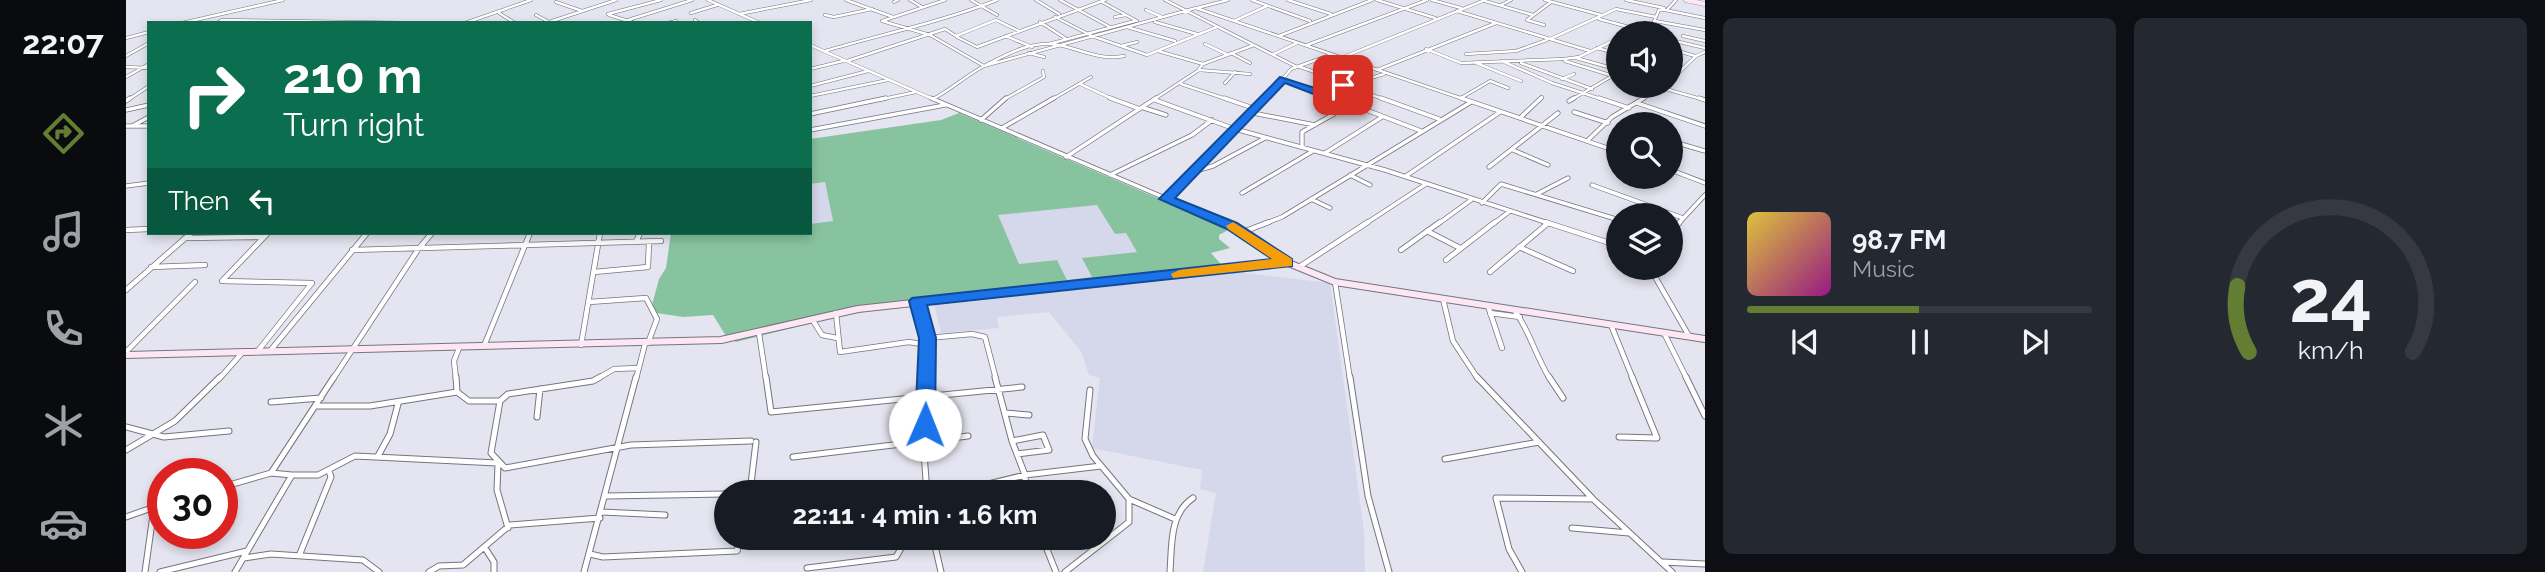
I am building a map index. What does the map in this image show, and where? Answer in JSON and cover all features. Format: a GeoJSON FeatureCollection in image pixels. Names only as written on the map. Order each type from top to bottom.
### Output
{"type":"FeatureCollection","features":[{"type":"Feature","properties":{"kind":"street"},"geometry":{"type":"LineString","coordinates":[[192,21],[283,0]]}},
{"type":"Feature","properties":{"kind":"street"},"geometry":{"type":"LineString","coordinates":[[471,21],[531,0]]}},
{"type":"Feature","properties":{"kind":"street"},"geometry":{"type":"LineString","coordinates":[[552,21],[616,0]]}},
{"type":"Feature","properties":{"kind":"street"},"geometry":{"type":"LineString","coordinates":[[661,0],[608,14],[628,20],[692,0]]}},
{"type":"Feature","properties":{"kind":"street"},"geometry":{"type":"LineString","coordinates":[[709,1],[716,0]]}},
{"type":"Feature","properties":{"kind":"street"},"geometry":{"type":"LineString","coordinates":[[739,13],[811,0]]}},
{"type":"Feature","properties":{"kind":"street"},"geometry":{"type":"LineString","coordinates":[[846,0],[894,18]]}},
{"type":"Feature","properties":{"kind":"street"},"geometry":{"type":"LineString","coordinates":[[894,2],[898,0]]}},
{"type":"Feature","properties":{"kind":"street"},"geometry":{"type":"LineString","coordinates":[[910,0],[922,7]]}},
{"type":"Feature","properties":{"kind":"street"},"geometry":{"type":"LineString","coordinates":[[945,0],[882,21],[930,35],[985,65],[995,65],[1112,27],[1137,21],[1152,21],[1228,0]]}},
{"type":"Feature","properties":{"kind":"street"},"geometry":{"type":"LineString","coordinates":[[971,0],[997,15]]}},
{"type":"Feature","properties":{"kind":"street"},"geometry":{"type":"LineString","coordinates":[[824,51],[948,19],[997,0]]}},
{"type":"Feature","properties":{"kind":"street"},"geometry":{"type":"LineString","coordinates":[[1036,0],[1090,35],[1147,55],[1176,41],[1217,27]]}},
{"type":"Feature","properties":{"kind":"street"},"geometry":{"type":"LineString","coordinates":[[1060,0],[1117,30]]}},
{"type":"Feature","properties":{"kind":"street"},"geometry":{"type":"LineString","coordinates":[[1165,0],[1298,67],[1321,74]]}},
{"type":"Feature","properties":{"kind":"street"},"geometry":{"type":"LineString","coordinates":[[1252,0],[1311,21]]}},
{"type":"Feature","properties":{"kind":"street"},"geometry":{"type":"LineString","coordinates":[[1289,0],[1332,15]]}},
{"type":"Feature","properties":{"kind":"street"},"geometry":{"type":"LineString","coordinates":[[1278,37],[1311,21],[1372,0]]}},
{"type":"Feature","properties":{"kind":"street"},"geometry":{"type":"LineString","coordinates":[[1377,0],[1436,19]]}},
{"type":"Feature","properties":{"kind":"street"},"geometry":{"type":"LineString","coordinates":[[1306,46],[1427,0]]}},
{"type":"Feature","properties":{"kind":"street"},"geometry":{"type":"LineString","coordinates":[[1432,0],[1462,8]]}},
{"type":"Feature","properties":{"kind":"street"},"geometry":{"type":"LineString","coordinates":[[1340,58],[1485,0],[1533,15]]}},
{"type":"Feature","properties":{"kind":"street"},"geometry":{"type":"LineString","coordinates":[[1500,5],[1511,0]]}},
{"type":"Feature","properties":{"kind":"street"},"geometry":{"type":"LineString","coordinates":[[1545,0],[1602,16]]}},
{"type":"Feature","properties":{"kind":"street"},"geometry":{"type":"LineString","coordinates":[[1626,0],[1705,18]]}},
{"type":"Feature","properties":{"kind":"street"},"geometry":{"type":"LineString","coordinates":[[1656,19],[1659,10],[1667,9],[1676,0]]}},
{"type":"Feature","properties":{"kind":"street"},"geometry":{"type":"LineString","coordinates":[[1686,0],[1705,4]]}},
{"type":"Feature","properties":{"kind":"street"},"geometry":{"type":"LineString","coordinates":[[709,1],[756,21]]}},
{"type":"Feature","properties":{"kind":"street"},"geometry":{"type":"LineString","coordinates":[[812,69],[846,61],[946,29],[976,47],[1102,1],[1137,21]]}},
{"type":"Feature","properties":{"kind":"street"},"geometry":{"type":"LineString","coordinates":[[556,2],[583,12]]}},
{"type":"Feature","properties":{"kind":"street"},"geometry":{"type":"LineString","coordinates":[[1544,25],[1527,20],[1551,2]]}},
{"type":"Feature","properties":{"kind":"street"},"geometry":{"type":"LineString","coordinates":[[1638,13],[1644,4]]}},
{"type":"Feature","properties":{"kind":"street"},"geometry":{"type":"LineString","coordinates":[[691,13],[719,5]]}},
{"type":"Feature","properties":{"kind":"street"},"geometry":{"type":"LineString","coordinates":[[1233,22],[1268,6]]}},
{"type":"Feature","properties":{"kind":"street"},"geometry":{"type":"LineString","coordinates":[[1196,8],[1606,148]]}},
{"type":"Feature","properties":{"kind":"street"},"geometry":{"type":"LineString","coordinates":[[825,15],[834,18],[874,9]]}},
{"type":"Feature","properties":{"kind":"street"},"geometry":{"type":"LineString","coordinates":[[1466,54],[1516,51],[1618,9],[1705,30]]}},
{"type":"Feature","properties":{"kind":"street"},"geometry":{"type":"LineString","coordinates":[[1146,10],[1163,18]]}},
{"type":"Feature","properties":{"kind":"street"},"geometry":{"type":"LineString","coordinates":[[1455,10],[1590,51]]}},
{"type":"Feature","properties":{"kind":"street"},"geometry":{"type":"LineString","coordinates":[[498,12],[512,21]]}},
{"type":"Feature","properties":{"kind":"street"},"geometry":{"type":"LineString","coordinates":[[536,15],[547,21]]}},
{"type":"Feature","properties":{"kind":"street"},"geometry":{"type":"LineString","coordinates":[[1115,17],[1126,15]]}},
{"type":"Feature","properties":{"kind":"street"},"geometry":{"type":"LineString","coordinates":[[1598,19],[1606,21]]}},
{"type":"Feature","properties":{"kind":"street"},"geometry":{"type":"LineString","coordinates":[[955,36],[996,20],[1019,31]]}},
{"type":"Feature","properties":{"kind":"street"},"geometry":{"type":"LineString","coordinates":[[933,99],[953,88],[956,81],[1010,53],[1066,38],[1117,30],[1137,21]]}},
{"type":"Feature","properties":{"kind":"street"},"geometry":{"type":"LineString","coordinates":[[1152,21],[1198,34]]}},
{"type":"Feature","properties":{"kind":"street"},"geometry":{"type":"LineString","coordinates":[[1040,22],[1066,38]]}},
{"type":"Feature","properties":{"kind":"street"},"geometry":{"type":"LineString","coordinates":[[1377,70],[1426,49],[1470,37],[1496,23]]}},
{"type":"Feature","properties":{"kind":"street"},"geometry":{"type":"LineString","coordinates":[[1127,27],[1176,41]]}},
{"type":"Feature","properties":{"kind":"street"},"geometry":{"type":"LineString","coordinates":[[126,38],[147,33]]}},
{"type":"Feature","properties":{"kind":"street"},"geometry":{"type":"LineString","coordinates":[[1006,36],[1033,47]]}},
{"type":"Feature","properties":{"kind":"street"},"geometry":{"type":"LineString","coordinates":[[1684,36],[1705,41]]}},
{"type":"Feature","properties":{"kind":"street"},"geometry":{"type":"LineString","coordinates":[[1120,46],[1138,42]]}},
{"type":"Feature","properties":{"kind":"street"},"geometry":{"type":"LineString","coordinates":[[1273,54],[1297,43]]}},
{"type":"Feature","properties":{"kind":"street"},"geometry":{"type":"LineString","coordinates":[[126,57],[147,44]]}},
{"type":"Feature","properties":{"kind":"street"},"geometry":{"type":"LineString","coordinates":[[1048,44],[1112,58],[1124,56]]}},
{"type":"Feature","properties":{"kind":"street"},"geometry":{"type":"LineString","coordinates":[[1205,44],[1250,63]]}},
{"type":"Feature","properties":{"kind":"street"},"geometry":{"type":"LineString","coordinates":[[1426,49],[1457,62],[1476,63],[1575,57],[1606,44]]}},
{"type":"Feature","properties":{"kind":"street"},"geometry":{"type":"LineString","coordinates":[[1683,44],[1705,50]]}},
{"type":"Feature","properties":{"kind":"street"},"geometry":{"type":"LineString","coordinates":[[1066,157],[1181,84],[1203,64],[1255,45]]}},
{"type":"Feature","properties":{"kind":"street"},"geometry":{"type":"LineString","coordinates":[[812,46],[1242,232],[1298,268],[1335,282],[1443,299],[1520,317]]}},
{"type":"Feature","properties":{"kind":"street"},"geometry":{"type":"LineString","coordinates":[[1597,48],[1606,50]]}},
{"type":"Feature","properties":{"kind":"street"},"geometry":{"type":"LineString","coordinates":[[1683,69],[1705,50]]}},
{"type":"Feature","properties":{"kind":"street"},"geometry":{"type":"LineString","coordinates":[[1158,51],[1203,64]]}},
{"type":"Feature","properties":{"kind":"street"},"geometry":{"type":"LineString","coordinates":[[1683,52],[1705,58]]}},
{"type":"Feature","properties":{"kind":"street"},"geometry":{"type":"LineString","coordinates":[[1028,53],[1044,57]]}},
{"type":"Feature","properties":{"kind":"street"},"geometry":{"type":"LineString","coordinates":[[1166,199],[1257,109],[1291,69],[1330,55]]}},
{"type":"Feature","properties":{"kind":"street"},"geometry":{"type":"LineString","coordinates":[[1575,57],[1606,67]]}},
{"type":"Feature","properties":{"kind":"street"},"geometry":{"type":"LineString","coordinates":[[1560,59],[1606,73]]}},
{"type":"Feature","properties":{"kind":"street"},"geometry":{"type":"LineString","coordinates":[[1501,61],[1629,108]]}},
{"type":"Feature","properties":{"kind":"street"},"geometry":{"type":"LineString","coordinates":[[1518,61],[1592,89]]}},
{"type":"Feature","properties":{"kind":"street"},"geometry":{"type":"LineString","coordinates":[[1476,63],[1521,81]]}},
{"type":"Feature","properties":{"kind":"street"},"geometry":{"type":"LineString","coordinates":[[126,67],[142,68]]}},
{"type":"Feature","properties":{"kind":"street"},"geometry":{"type":"LineString","coordinates":[[126,78],[147,67]]}},
{"type":"Feature","properties":{"kind":"street"},"geometry":{"type":"LineString","coordinates":[[1199,70],[1250,74]]}},
{"type":"Feature","properties":{"kind":"street"},"geometry":{"type":"LineString","coordinates":[[812,85],[869,71]]}},
{"type":"Feature","properties":{"kind":"street"},"geometry":{"type":"LineString","coordinates":[[981,120],[999,102],[1044,77],[1044,71]]}},
{"type":"Feature","properties":{"kind":"street"},"geometry":{"type":"LineString","coordinates":[[1225,83],[1235,72]]}},
{"type":"Feature","properties":{"kind":"street"},"geometry":{"type":"LineString","coordinates":[[1321,93],[1385,73]]}},
{"type":"Feature","properties":{"kind":"street"},"geometry":{"type":"LineString","coordinates":[[1561,79],[1574,74]]}},
{"type":"Feature","properties":{"kind":"street"},"geometry":{"type":"LineString","coordinates":[[1001,129],[1091,77]]}},
{"type":"Feature","properties":{"kind":"street"},"geometry":{"type":"LineString","coordinates":[[1284,79],[1422,131]]}},
{"type":"Feature","properties":{"kind":"street"},"geometry":{"type":"LineString","coordinates":[[812,96],[889,80]]}},
{"type":"Feature","properties":{"kind":"street"},"geometry":{"type":"LineString","coordinates":[[1461,99],[1490,81],[1508,88]]}},
{"type":"Feature","properties":{"kind":"street"},"geometry":{"type":"LineString","coordinates":[[1569,101],[1606,81]]}},
{"type":"Feature","properties":{"kind":"street"},"geometry":{"type":"LineString","coordinates":[[1080,83],[1106,98],[1166,115]]}},
{"type":"Feature","properties":{"kind":"street"},"geometry":{"type":"LineString","coordinates":[[1181,84],[1257,109]]}},
{"type":"Feature","properties":{"kind":"street"},"geometry":{"type":"LineString","coordinates":[[1343,85],[1440,119]]}},
{"type":"Feature","properties":{"kind":"street"},"geometry":{"type":"LineString","coordinates":[[126,101],[147,87]]}},
{"type":"Feature","properties":{"kind":"street"},"geometry":{"type":"LineString","coordinates":[[812,114],[916,92]]}},
{"type":"Feature","properties":{"kind":"street"},"geometry":{"type":"LineString","coordinates":[[1683,93],[1705,100]]}},
{"type":"Feature","properties":{"kind":"street"},"geometry":{"type":"LineString","coordinates":[[1520,119],[1542,97]]}},
{"type":"Feature","properties":{"kind":"street"},"geometry":{"type":"LineString","coordinates":[[1621,112],[1645,98]]}},
{"type":"Feature","properties":{"kind":"street"},"geometry":{"type":"LineString","coordinates":[[1154,100],[1235,130],[1365,164],[1606,242]]}},
{"type":"Feature","properties":{"kind":"street"},"geometry":{"type":"LineString","coordinates":[[1242,232],[1282,217],[1365,164],[1471,102]]}},
{"type":"Feature","properties":{"kind":"street"},"geometry":{"type":"LineString","coordinates":[[1637,103],[1705,126]]}},
{"type":"Feature","properties":{"kind":"street"},"geometry":{"type":"LineString","coordinates":[[126,110],[147,105]]}},
{"type":"Feature","properties":{"kind":"street"},"geometry":{"type":"LineString","coordinates":[[812,130],[946,105]]}},
{"type":"Feature","properties":{"kind":"street"},"geometry":{"type":"LineString","coordinates":[[1574,111],[1606,122]]}},
{"type":"Feature","properties":{"kind":"street"},"geometry":{"type":"LineString","coordinates":[[1405,177],[1500,112]]}},
{"type":"Feature","properties":{"kind":"street"},"geometry":{"type":"LineString","coordinates":[[1252,113],[1315,125]]}},
{"type":"Feature","properties":{"kind":"street"},"geometry":{"type":"LineString","coordinates":[[1489,167],[1558,113]]}},
{"type":"Feature","properties":{"kind":"street"},"geometry":{"type":"LineString","coordinates":[[1302,147],[1299,135],[1334,114]]}},
{"type":"Feature","properties":{"kind":"street"},"geometry":{"type":"LineString","coordinates":[[1325,153],[1382,116]]}},
{"type":"Feature","properties":{"kind":"street"},"geometry":{"type":"LineString","coordinates":[[133,126],[147,118]]}},
{"type":"Feature","properties":{"kind":"street"},"geometry":{"type":"LineString","coordinates":[[1110,176],[1185,139],[1212,120]]}},
{"type":"Feature","properties":{"kind":"street"},"geometry":{"type":"LineString","coordinates":[[1586,142],[1606,125]]}},
{"type":"Feature","properties":{"kind":"street"},"geometry":{"type":"LineString","coordinates":[[126,126],[147,126]]}},
{"type":"Feature","properties":{"kind":"street"},"geometry":{"type":"LineString","coordinates":[[1192,172],[1213,166],[1265,138]]}},
{"type":"Feature","properties":{"kind":"street"},"geometry":{"type":"LineString","coordinates":[[1683,145],[1705,151]]}},
{"type":"Feature","properties":{"kind":"street"},"geometry":{"type":"LineString","coordinates":[[1242,192],[1314,150]]}},
{"type":"Feature","properties":{"kind":"street"},"geometry":{"type":"LineString","coordinates":[[1512,150],[1548,165]]}},
{"type":"Feature","properties":{"kind":"street"},"geometry":{"type":"LineString","coordinates":[[1683,174],[1705,181]]}},
{"type":"Feature","properties":{"kind":"street"},"geometry":{"type":"LineString","coordinates":[[1349,175],[1370,185]]}},
{"type":"Feature","properties":{"kind":"street"},"geometry":{"type":"LineString","coordinates":[[1536,194],[1568,178]]}},
{"type":"Feature","properties":{"kind":"street"},"geometry":{"type":"LineString","coordinates":[[126,186],[147,183]]}},
{"type":"Feature","properties":{"kind":"street"},"geometry":{"type":"LineString","coordinates":[[1298,268],[1426,184]]}},
{"type":"Feature","properties":{"kind":"street"},"geometry":{"type":"LineString","coordinates":[[1482,203],[1498,184],[1606,216]]}},
{"type":"Feature","properties":{"kind":"street"},"geometry":{"type":"LineString","coordinates":[[1592,184],[1643,203]]}},
{"type":"Feature","properties":{"kind":"street"},"geometry":{"type":"LineString","coordinates":[[1683,218],[1705,195]]}},
{"type":"Feature","properties":{"kind":"street"},"geometry":{"type":"LineString","coordinates":[[1311,199],[1330,208]]}},
{"type":"Feature","properties":{"kind":"street"},"geometry":{"type":"LineString","coordinates":[[1401,250],[1472,199]]}},
{"type":"Feature","properties":{"kind":"street"},"geometry":{"type":"LineString","coordinates":[[1446,260],[1510,211]]}},
{"type":"Feature","properties":{"kind":"street"},"geometry":{"type":"LineString","coordinates":[[1490,272],[1547,224]]}},
{"type":"Feature","properties":{"kind":"street"},"geometry":{"type":"LineString","coordinates":[[126,230],[147,229]]}},
{"type":"Feature","properties":{"kind":"street"},"geometry":{"type":"LineString","coordinates":[[1427,231],[1460,248]]}},
{"type":"Feature","properties":{"kind":"street"},"geometry":{"type":"LineString","coordinates":[[126,290],[189,235]]}},
{"type":"Feature","properties":{"kind":"street"},"geometry":{"type":"LineString","coordinates":[[185,238],[266,235]]}},
{"type":"Feature","properties":{"kind":"street"},"geometry":{"type":"LineString","coordinates":[[256,352],[312,283],[222,281],[266,235]]}},
{"type":"Feature","properties":{"kind":"street"},"geometry":{"type":"LineString","coordinates":[[270,352],[364,235]]}},
{"type":"Feature","properties":{"kind":"street"},"geometry":{"type":"LineString","coordinates":[[271,473],[316,407],[352,350],[353,344],[430,235]]}},
{"type":"Feature","properties":{"kind":"street"},"geometry":{"type":"LineString","coordinates":[[484,347],[529,235]]}},
{"type":"Feature","properties":{"kind":"street"},"geometry":{"type":"LineString","coordinates":[[581,345],[599,235]]}},
{"type":"Feature","properties":{"kind":"street"},"geometry":{"type":"LineString","coordinates":[[636,242],[639,235]]}},
{"type":"Feature","properties":{"kind":"street"},"geometry":{"type":"LineString","coordinates":[[352,250],[661,241]]}},
{"type":"Feature","properties":{"kind":"street"},"geometry":{"type":"LineString","coordinates":[[594,272],[648,267],[649,242]]}},
{"type":"Feature","properties":{"kind":"street"},"geometry":{"type":"LineString","coordinates":[[1519,247],[1573,271]]}},
{"type":"Feature","properties":{"kind":"street"},"geometry":{"type":"LineString","coordinates":[[126,354],[647,344],[721,340],[836,313],[918,301],[1286,262]]}},
{"type":"Feature","properties":{"kind":"street"},"geometry":{"type":"LineString","coordinates":[[150,267],[205,265]]}},
{"type":"Feature","properties":{"kind":"street"},"geometry":{"type":"LineString","coordinates":[[1657,280],[1690,336]]}},
{"type":"Feature","properties":{"kind":"street"},"geometry":{"type":"LineString","coordinates":[[126,354],[195,282]]}},
{"type":"Feature","properties":{"kind":"street"},"geometry":{"type":"LineString","coordinates":[[1335,282],[1368,496],[1389,572]]}},
{"type":"Feature","properties":{"kind":"street"},"geometry":{"type":"LineString","coordinates":[[126,284],[133,284]]}},
{"type":"Feature","properties":{"kind":"street"},"geometry":{"type":"LineString","coordinates":[[584,572],[639,368],[657,319],[646,298],[589,302]]}},
{"type":"Feature","properties":{"kind":"street"},"geometry":{"type":"LineString","coordinates":[[1443,299],[1453,341],[1462,359],[1593,499],[1672,572]]}},
{"type":"Feature","properties":{"kind":"street"},"geometry":{"type":"LineString","coordinates":[[918,301],[928,338],[923,440],[925,480]]}},
{"type":"Feature","properties":{"kind":"street"},"geometry":{"type":"LineString","coordinates":[[1489,310],[1514,310],[1705,339]]}},
{"type":"Feature","properties":{"kind":"street"},"geometry":{"type":"LineString","coordinates":[[1489,310],[1502,348]]}},
{"type":"Feature","properties":{"kind":"street"},"geometry":{"type":"LineString","coordinates":[[1514,310],[1520,317],[1538,361],[1563,398]]}},
{"type":"Feature","properties":{"kind":"street"},"geometry":{"type":"LineString","coordinates":[[836,313],[837,338],[843,352],[909,342],[927,345]]}},
{"type":"Feature","properties":{"kind":"street"},"geometry":{"type":"LineString","coordinates":[[812,318],[822,335],[837,338]]}},
{"type":"Feature","properties":{"kind":"street"},"geometry":{"type":"LineString","coordinates":[[1611,326],[1657,438],[1619,437]]}},
{"type":"Feature","properties":{"kind":"street"},"geometry":{"type":"LineString","coordinates":[[759,333],[771,412],[1022,387]]}},
{"type":"Feature","properties":{"kind":"street"},"geometry":{"type":"LineString","coordinates":[[1664,333],[1705,416]]}},
{"type":"Feature","properties":{"kind":"street"},"geometry":{"type":"LineString","coordinates":[[928,338],[984,335],[1012,441],[1025,480]]}},
{"type":"Feature","properties":{"kind":"street"},"geometry":{"type":"LineString","coordinates":[[459,348],[454,361],[457,392],[469,401],[500,401],[508,394],[598,380],[614,369],[639,368]]}},
{"type":"Feature","properties":{"kind":"street"},"geometry":{"type":"LineString","coordinates":[[126,450],[150,437],[200,399],[242,353]]}},
{"type":"Feature","properties":{"kind":"street"},"geometry":{"type":"LineString","coordinates":[[537,417],[540,389]]}},
{"type":"Feature","properties":{"kind":"street"},"geometry":{"type":"LineString","coordinates":[[1090,390],[1085,439],[1101,466],[1129,499],[1175,519]]}},
{"type":"Feature","properties":{"kind":"street"},"geometry":{"type":"LineString","coordinates":[[316,407],[351,410],[457,392]]}},
{"type":"Feature","properties":{"kind":"street"},"geometry":{"type":"LineString","coordinates":[[271,402],[321,398]]}},
{"type":"Feature","properties":{"kind":"street"},"geometry":{"type":"LineString","coordinates":[[500,401],[502,406],[491,450],[498,463],[505,468],[617,450],[631,445],[753,441],[751,480]]}},
{"type":"Feature","properties":{"kind":"street"},"geometry":{"type":"LineString","coordinates":[[378,456],[390,434],[398,404]]}},
{"type":"Feature","properties":{"kind":"street"},"geometry":{"type":"LineString","coordinates":[[1005,413],[1029,415]]}},
{"type":"Feature","properties":{"kind":"street"},"geometry":{"type":"LineString","coordinates":[[126,427],[150,437],[170,439],[229,431]]}},
{"type":"Feature","properties":{"kind":"street"},"geometry":{"type":"LineString","coordinates":[[793,457],[968,436]]}},
{"type":"Feature","properties":{"kind":"street"},"geometry":{"type":"LineString","coordinates":[[1012,441],[1043,436],[1049,450],[1017,454]]}},
{"type":"Feature","properties":{"kind":"street"},"geometry":{"type":"LineString","coordinates":[[1445,458],[1539,442]]}},
{"type":"Feature","properties":{"kind":"street"},"geometry":{"type":"LineString","coordinates":[[238,482],[271,473],[318,475],[351,457],[378,456],[498,463]]}},
{"type":"Feature","properties":{"kind":"street"},"geometry":{"type":"LineString","coordinates":[[498,463],[497,490],[508,528]]}},
{"type":"Feature","properties":{"kind":"street"},"geometry":{"type":"LineString","coordinates":[[1005,480],[1101,466]]}},
{"type":"Feature","properties":{"kind":"street"},"geometry":{"type":"LineString","coordinates":[[299,556],[331,477],[329,471]]}},
{"type":"Feature","properties":{"kind":"street"},"geometry":{"type":"LineString","coordinates":[[235,572],[292,475]]}},
{"type":"Feature","properties":{"kind":"street"},"geometry":{"type":"LineString","coordinates":[[606,496],[714,494]]}},
{"type":"Feature","properties":{"kind":"street"},"geometry":{"type":"LineString","coordinates":[[1170,572],[1175,519],[1184,503],[1193,498]]}},
{"type":"Feature","properties":{"kind":"street"},"geometry":{"type":"LineString","coordinates":[[1522,572],[1506,540],[1496,498],[1593,499]]}},
{"type":"Feature","properties":{"kind":"street"},"geometry":{"type":"LineString","coordinates":[[1065,572],[1129,522],[1129,499]]}},
{"type":"Feature","properties":{"kind":"street"},"geometry":{"type":"LineString","coordinates":[[126,517],[147,510]]}},
{"type":"Feature","properties":{"kind":"street"},"geometry":{"type":"LineString","coordinates":[[429,572],[439,566],[463,565],[519,522],[601,515],[665,514]]}},
{"type":"Feature","properties":{"kind":"street"},"geometry":{"type":"LineString","coordinates":[[1572,528],[1630,533]]}},
{"type":"Feature","properties":{"kind":"street"},"geometry":{"type":"LineString","coordinates":[[485,548],[494,562],[494,572]]}},
{"type":"Feature","properties":{"kind":"street"},"geometry":{"type":"LineString","coordinates":[[145,572],[148,549]]}},
{"type":"Feature","properties":{"kind":"street"},"geometry":{"type":"LineString","coordinates":[[590,554],[603,557],[737,550]]}},
{"type":"Feature","properties":{"kind":"street"},"geometry":{"type":"LineString","coordinates":[[807,568],[896,557],[900,550]]}},
{"type":"Feature","properties":{"kind":"street"},"geometry":{"type":"LineString","coordinates":[[936,550],[941,572]]}},
{"type":"Feature","properties":{"kind":"street"},"geometry":{"type":"LineString","coordinates":[[1047,550],[1056,572]]}},
{"type":"Feature","properties":{"kind":"street"},"geometry":{"type":"LineString","coordinates":[[160,572],[245,554],[271,554],[363,560],[379,572]]}},
{"type":"Feature","properties":{"kind":"street"},"geometry":{"type":"LineString","coordinates":[[1662,562],[1705,564]]}},
{"type":"Feature","properties":{"kind":"shaded area"},"geometry":{"type":"Polygon","coordinates":[[[825,182],[833,222],[812,224],[812,184],[825,182]]]}},
{"type":"Feature","properties":{"kind":"shaded area"},"geometry":{"type":"Polygon","coordinates":[[[1098,205],[1115,234],[1126,233],[1138,252],[1083,258],[1093,277],[1067,280],[1057,260],[1019,264],[997,215],[1098,205]]]}},
{"type":"Feature","properties":{"kind":"shaded area"},"geometry":{"type":"Polygon","coordinates":[[[1227,271],[1330,283],[1364,531],[1365,572],[1203,572],[1216,493],[1200,489],[1202,470],[1092,448],[1100,378],[1089,375],[1082,353],[1049,312],[997,317],[999,328],[941,333],[934,303],[1227,271]]]}},
{"type":"Feature","properties":{"kind":"green space"},"geometry":{"type":"Polygon","coordinates":[[[959,113],[1230,229],[1219,235],[1219,239],[1230,248],[1211,253],[1227,271],[861,311],[736,342],[726,336],[713,315],[683,317],[657,313],[652,305],[659,279],[666,268],[671,235],[812,235],[812,224],[833,221],[825,182],[812,184],[812,139],[941,120],[959,113]],[[1097,205],[998,215],[1019,264],[1057,260],[1067,280],[1092,277],[1082,258],[1137,252],[1126,233],[1115,234],[1097,205]]]}},
{"type":"Feature","properties":{"kind":"slow traffic"},"geometry":{"type":"LineString","coordinates":[[1179,274],[1286,262],[1233,226]]}},
{"type":"Feature","properties":{"kind":"route"},"geometry":{"type":"LineString","coordinates":[[925,425],[928,338],[918,301],[1286,262],[1232,226],[1166,199],[1223,138],[1257,109],[1284,79],[1321,93],[1343,85]]}}]}
